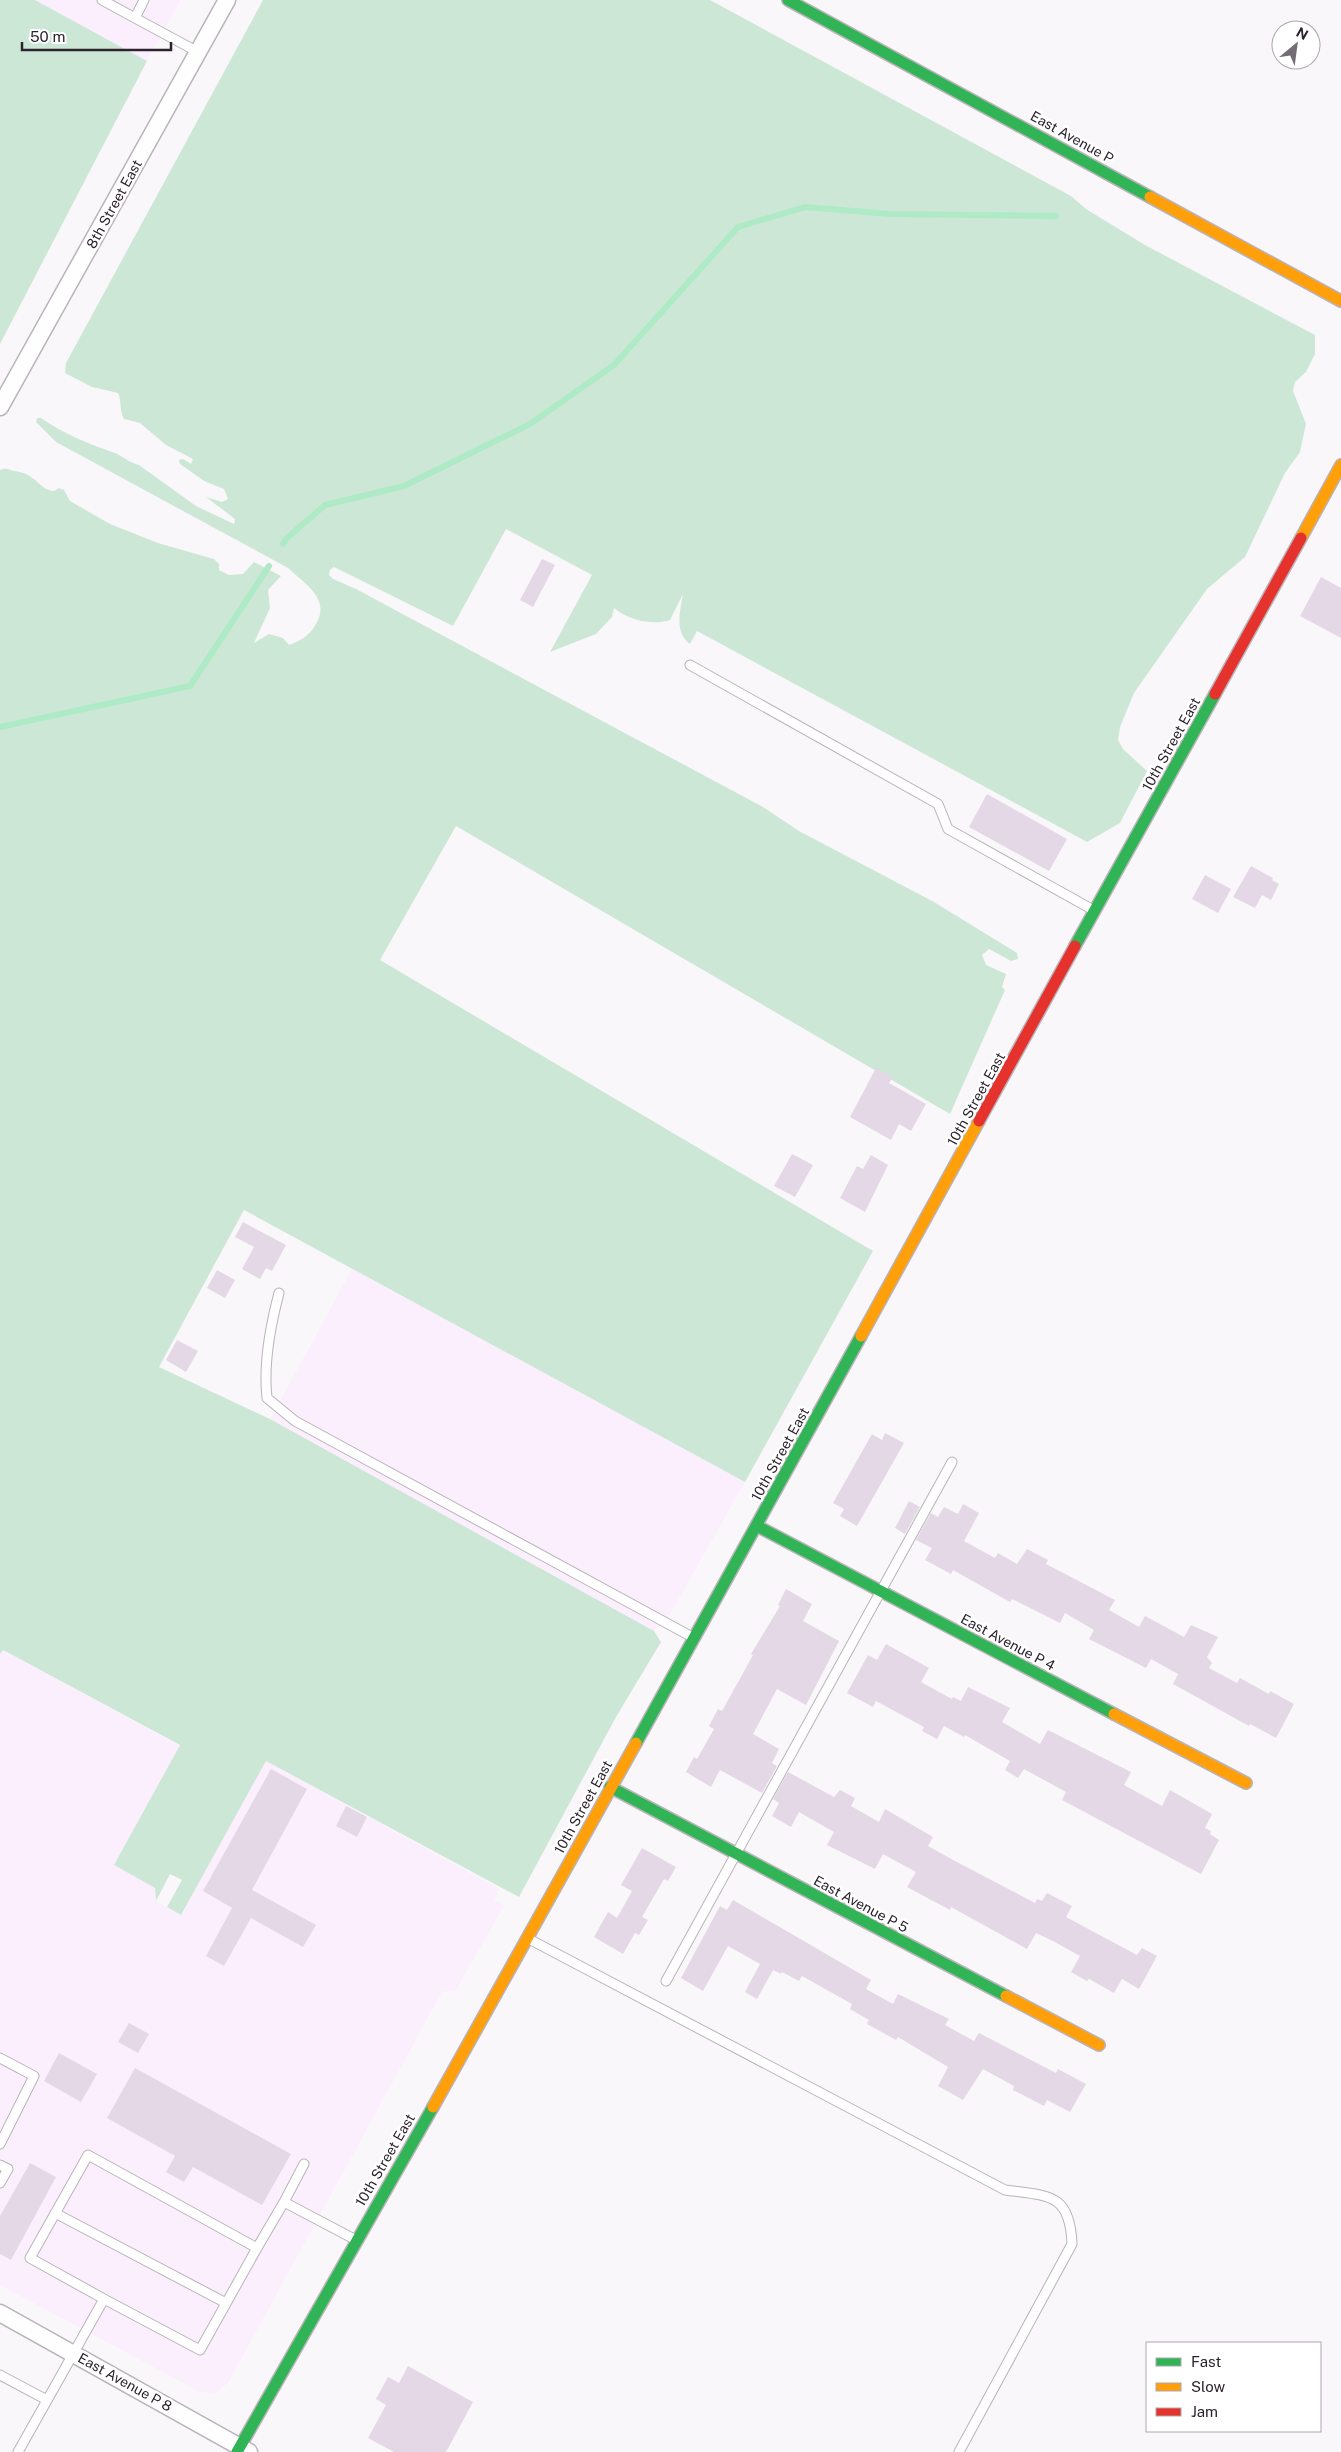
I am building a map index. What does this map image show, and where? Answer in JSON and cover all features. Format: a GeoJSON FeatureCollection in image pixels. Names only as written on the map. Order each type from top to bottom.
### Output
{"type":"FeatureCollection","features":[{"type":"Feature","properties":{"kind":"main road","name":"East Avenue P"},"geometry":{"type":"LineString","coordinates":[[788,0],[1341,300]]}},
{"type":"Feature","properties":{"kind":"main road","name":"10th Street East"},"geometry":{"type":"LineString","coordinates":[[242,2450],[356,2240],[528,1939],[610,1787],[757,1526],[1341,465]]}},
{"type":"Feature","properties":{"kind":"main road","name":"East Avenue P 4"},"geometry":{"type":"LineString","coordinates":[[757,1526],[1246,1783]]}},
{"type":"Feature","properties":{"kind":"main road","name":"East Avenue P 5"},"geometry":{"type":"LineString","coordinates":[[610,1787],[1099,2045]]}},
{"type":"Feature","properties":{"kind":"street","name":"8th Street East"},"geometry":{"type":"LineString","coordinates":[[0,407],[226,0]]}},
{"type":"Feature","properties":{"kind":"street","name":"East Avenue P 8"},"geometry":{"type":"LineString","coordinates":[[0,2313],[242,2450]]}},
{"type":"Feature","properties":{"kind":"lane"},"geometry":{"type":"LineString","coordinates":[[102,0],[198,52]]}},
{"type":"Feature","properties":{"kind":"lane"},"geometry":{"type":"LineString","coordinates":[[135,18],[144,0]]}},
{"type":"Feature","properties":{"kind":"lane"},"geometry":{"type":"LineString","coordinates":[[690,665],[938,804],[948,829],[1096,911]]}},
{"type":"Feature","properties":{"kind":"lane"},"geometry":{"type":"LineString","coordinates":[[279,1293],[270,1330],[265,1385],[267,1398],[274,1404],[295,1421],[694,1638]]}},
{"type":"Feature","properties":{"kind":"lane"},"geometry":{"type":"LineString","coordinates":[[666,1981],[952,1462]]}},
{"type":"Feature","properties":{"kind":"lane"},"geometry":{"type":"LineString","coordinates":[[528,1939],[1005,2190],[1042,2195],[1061,2204],[1071,2223],[1072,2244],[959,2452]]}},
{"type":"Feature","properties":{"kind":"lane"},"geometry":{"type":"LineString","coordinates":[[0,2058],[34,2076],[0,2144]]}},
{"type":"Feature","properties":{"kind":"lane"},"geometry":{"type":"LineString","coordinates":[[257,2248],[88,2155],[30,2258],[200,2350],[304,2164]]}},
{"type":"Feature","properties":{"kind":"lane"},"geometry":{"type":"LineString","coordinates":[[0,2165],[8,2169],[0,2183]]}},
{"type":"Feature","properties":{"kind":"lane"},"geometry":{"type":"LineString","coordinates":[[284,2202],[356,2240]]}},
{"type":"Feature","properties":{"kind":"lane"},"geometry":{"type":"LineString","coordinates":[[55,2213],[226,2303]]}},
{"type":"Feature","properties":{"kind":"lane"},"geometry":{"type":"LineString","coordinates":[[18,2452],[104,2299]]}},
{"type":"Feature","properties":{"kind":"lane"},"geometry":{"type":"LineString","coordinates":[[0,2375],[47,2400]]}},
{"type":"Feature","properties":{"kind":"shaded area"},"geometry":{"type":"Polygon","coordinates":[[[35,0],[181,0],[147,61],[35,0]]]}},
{"type":"Feature","properties":{"kind":"shaded area"},"geometry":{"type":"Polygon","coordinates":[[[352,1269],[745,1482],[669,1616],[654,1631],[270,1419],[352,1269]]]}},
{"type":"Feature","properties":{"kind":"shaded area"},"geometry":{"type":"Polygon","coordinates":[[[2,1650],[180,1746],[114,1865],[155,1888],[156,1901],[181,1915],[266,1761],[500,1889],[494,1900],[504,1906],[456,1990],[442,1992],[228,2383],[215,2393],[200,2392],[0,2285],[0,1654],[2,1650]]]}},
{"type":"Feature","properties":{"kind":"green space"},"geometry":{"type":"Polygon","coordinates":[[[0,0],[35,0],[147,61],[0,344],[0,0]]]}},
{"type":"Feature","properties":{"kind":"green space"},"geometry":{"type":"Polygon","coordinates":[[[263,0],[710,0],[1071,196],[1086,209],[1145,245],[1315,335],[1315,354],[1306,372],[1295,382],[1293,391],[1306,424],[1300,452],[1285,473],[1245,557],[1207,589],[1134,693],[1120,727],[1118,740],[1123,749],[1147,771],[1120,823],[1087,842],[697,631],[690,644],[682,634],[679,621],[683,594],[670,620],[663,622],[641,621],[627,616],[614,608],[612,617],[596,634],[550,652],[592,575],[506,529],[453,626],[334,567],[330,570],[329,575],[333,579],[356,589],[763,807],[799,831],[934,902],[1017,953],[1018,959],[1011,961],[989,949],[982,955],[986,965],[1006,974],[1002,987],[1005,990],[950,1114],[456,826],[380,960],[873,1251],[745,1482],[244,1210],[159,1367],[270,1419],[654,1631],[661,1642],[616,1717],[519,1897],[266,1761],[181,1915],[167,1907],[182,1880],[170,1874],[156,1901],[155,1888],[114,1865],[180,1745],[3,1650],[0,1654],[0,470],[6,469],[28,475],[49,490],[54,491],[59,488],[64,490],[70,501],[110,524],[158,543],[214,559],[219,564],[219,570],[229,575],[243,574],[254,562],[281,576],[268,590],[270,608],[254,643],[269,634],[283,638],[289,645],[305,637],[316,624],[320,615],[318,600],[308,586],[288,568],[56,442],[36,422],[37,418],[41,418],[68,434],[139,465],[196,506],[234,524],[235,519],[206,497],[222,502],[228,499],[224,489],[204,481],[180,464],[179,460],[183,459],[191,464],[193,459],[166,445],[140,423],[124,419],[118,393],[92,387],[65,373],[66,363],[263,0]]]}},
{"type":"Feature","properties":{"kind":"building"},"geometry":{"type":"Polygon","coordinates":[[[542,559],[555,565],[533,607],[520,600],[542,559]]]}},
{"type":"Feature","properties":{"kind":"building"},"geometry":{"type":"Polygon","coordinates":[[[1321,577],[1341,588],[1341,638],[1300,616],[1321,577]]]}},
{"type":"Feature","properties":{"kind":"building"},"geometry":{"type":"Polygon","coordinates":[[[987,794],[1067,839],[1049,871],[969,827],[987,794]]]}},
{"type":"Feature","properties":{"kind":"building"},"geometry":{"type":"Polygon","coordinates":[[[1251,866],[1273,878],[1272,880],[1279,884],[1271,900],[1262,895],[1255,908],[1233,897],[1251,866]]]}},
{"type":"Feature","properties":{"kind":"building"},"geometry":{"type":"Polygon","coordinates":[[[1205,875],[1231,889],[1218,913],[1192,899],[1205,875]]]}},
{"type":"Feature","properties":{"kind":"building"},"geometry":{"type":"Polygon","coordinates":[[[876,1068],[893,1077],[889,1083],[926,1104],[911,1131],[899,1124],[891,1140],[850,1117],[876,1068]]]}},
{"type":"Feature","properties":{"kind":"building"},"geometry":{"type":"Polygon","coordinates":[[[792,1154],[813,1165],[795,1197],[774,1186],[792,1154]]]}},
{"type":"Feature","properties":{"kind":"building"},"geometry":{"type":"Polygon","coordinates":[[[871,1155],[888,1165],[865,1212],[840,1198],[857,1166],[863,1169],[871,1155]]]}},
{"type":"Feature","properties":{"kind":"building"},"geometry":{"type":"Polygon","coordinates":[[[243,1222],[286,1245],[272,1271],[266,1268],[260,1279],[242,1269],[254,1247],[235,1237],[243,1222]]]}},
{"type":"Feature","properties":{"kind":"building"},"geometry":{"type":"Polygon","coordinates":[[[217,1270],[235,1280],[225,1298],[207,1288],[217,1270]]]}},
{"type":"Feature","properties":{"kind":"building"},"geometry":{"type":"Polygon","coordinates":[[[177,1340],[198,1351],[186,1372],[166,1360],[177,1340]]]}},
{"type":"Feature","properties":{"kind":"building"},"geometry":{"type":"Polygon","coordinates":[[[885,1433],[904,1443],[857,1526],[840,1516],[844,1509],[833,1503],[872,1434],[882,1440],[885,1433]]]}},
{"type":"Feature","properties":{"kind":"building"},"geometry":{"type":"Polygon","coordinates":[[[909,1501],[920,1507],[905,1534],[895,1528],[909,1501]]]}},
{"type":"Feature","properties":{"kind":"building"},"geometry":{"type":"Polygon","coordinates":[[[963,1504],[979,1513],[964,1541],[995,1558],[998,1553],[1017,1564],[1027,1549],[1048,1560],[1046,1564],[1115,1600],[1109,1610],[1139,1627],[1145,1616],[1184,1637],[1191,1625],[1218,1637],[1207,1657],[1212,1663],[1209,1668],[1237,1683],[1240,1678],[1269,1694],[1270,1691],[1294,1704],[1276,1738],[1250,1724],[1249,1726],[1173,1684],[1178,1674],[1151,1659],[1146,1668],[1089,1639],[1094,1630],[1065,1613],[1060,1623],[1012,1599],[1010,1602],[953,1570],[951,1574],[925,1560],[932,1548],[916,1540],[931,1513],[938,1517],[944,1507],[958,1514],[963,1504]]]}},
{"type":"Feature","properties":{"kind":"building"},"geometry":{"type":"Polygon","coordinates":[[[786,1589],[812,1604],[803,1621],[839,1641],[806,1705],[777,1689],[753,1734],[779,1749],[772,1763],[777,1766],[762,1793],[720,1770],[711,1787],[686,1772],[694,1757],[697,1759],[714,1729],[709,1726],[718,1709],[722,1711],[753,1655],[751,1654],[780,1606],[778,1605],[786,1589]]]}},
{"type":"Feature","properties":{"kind":"building"},"geometry":{"type":"Polygon","coordinates":[[[886,1644],[929,1668],[921,1682],[952,1699],[953,1697],[961,1701],[968,1687],[1010,1708],[1002,1722],[1040,1744],[1048,1730],[1131,1772],[1124,1785],[1162,1806],[1170,1790],[1212,1814],[1205,1828],[1211,1831],[1210,1834],[1219,1840],[1201,1874],[1062,1800],[1066,1792],[1024,1769],[1018,1778],[1005,1770],[1010,1761],[965,1735],[964,1737],[944,1726],[937,1739],[922,1731],[924,1727],[876,1701],[873,1707],[847,1693],[868,1655],[877,1660],[886,1644]]]}},
{"type":"Feature","properties":{"kind":"building"},"geometry":{"type":"Polygon","coordinates":[[[271,1769],[307,1789],[252,1890],[316,1925],[303,1947],[251,1918],[224,1966],[206,1956],[232,1908],[203,1891],[271,1769]]]}},
{"type":"Feature","properties":{"kind":"building"},"geometry":{"type":"Polygon","coordinates":[[[788,1772],[834,1797],[840,1790],[855,1798],[851,1806],[879,1822],[885,1809],[933,1837],[928,1846],[955,1861],[1035,1903],[1037,1899],[1042,1901],[1047,1893],[1072,1906],[1066,1917],[1137,1955],[1142,1948],[1157,1956],[1139,1989],[1122,1979],[1114,1993],[1089,1979],[1087,1981],[1071,1972],[1080,1956],[1053,1941],[1036,1933],[1027,1949],[951,1907],[950,1910],[907,1887],[916,1872],[883,1854],[875,1869],[827,1845],[834,1832],[799,1812],[791,1827],[772,1816],[779,1803],[773,1799],[788,1772]]]}},
{"type":"Feature","properties":{"kind":"building"},"geometry":{"type":"Polygon","coordinates":[[[346,1806],[367,1817],[357,1837],[336,1826],[346,1806]]]}},
{"type":"Feature","properties":{"kind":"building"},"geometry":{"type":"Polygon","coordinates":[[[642,1848],[676,1867],[668,1881],[664,1879],[642,1917],[648,1920],[639,1935],[635,1933],[623,1954],[594,1937],[608,1912],[617,1918],[632,1891],[621,1885],[642,1848]]]}},
{"type":"Feature","properties":{"kind":"building"},"geometry":{"type":"Polygon","coordinates":[[[733,1900],[871,1980],[866,1989],[893,2004],[898,1994],[949,2019],[945,2025],[974,2041],[979,2033],[1056,2073],[1058,2069],[1086,2084],[1070,2112],[1047,2100],[1044,2106],[1013,2090],[1014,2086],[983,2069],[963,2100],[938,2086],[948,2067],[898,2037],[896,2040],[867,2024],[869,2020],[850,2009],[852,2004],[802,1976],[799,1981],[782,1972],[781,1974],[773,1970],[757,1999],[745,1992],[760,1964],[728,1946],[703,1991],[681,1978],[720,1906],[727,1910],[733,1900]]]}},
{"type":"Feature","properties":{"kind":"building"},"geometry":{"type":"Polygon","coordinates":[[[129,2023],[149,2034],[138,2053],[118,2042],[129,2023]]]}},
{"type":"Feature","properties":{"kind":"building"},"geometry":{"type":"Polygon","coordinates":[[[59,2053],[97,2074],[81,2102],[44,2081],[59,2053]]]}},
{"type":"Feature","properties":{"kind":"building"},"geometry":{"type":"Polygon","coordinates":[[[135,2068],[291,2154],[262,2205],[193,2167],[184,2182],[166,2172],[175,2156],[107,2118],[135,2068]]]}},
{"type":"Feature","properties":{"kind":"building"},"geometry":{"type":"Polygon","coordinates":[[[30,2163],[56,2177],[11,2260],[0,2254],[0,2216],[30,2163]]]}},
{"type":"Feature","properties":{"kind":"building"},"geometry":{"type":"Polygon","coordinates":[[[408,2366],[473,2402],[446,2452],[394,2452],[368,2438],[386,2405],[376,2399],[388,2377],[399,2383],[408,2366]]]}},
{"type":"Feature","properties":{"kind":"waterway"},"geometry":{"type":"LineString","coordinates":[[283,544],[287,538],[325,505],[404,486],[530,424],[614,365],[738,227],[805,207],[890,214],[1056,216]]}},
{"type":"Feature","properties":{"kind":"waterway"},"geometry":{"type":"LineString","coordinates":[[0,727],[190,686],[269,566]]}},
{"type":"Feature","properties":{"kind":"traffic: fast"},"geometry":{"type":"LineString","coordinates":[[788,0],[1150,197]]}},
{"type":"Feature","properties":{"kind":"traffic: fast"},"geometry":{"type":"LineString","coordinates":[[1075,946],[1215,694]]}},
{"type":"Feature","properties":{"kind":"traffic: fast"},"geometry":{"type":"LineString","coordinates":[[636,1743],[861,1336]]}},
{"type":"Feature","properties":{"kind":"traffic: fast"},"geometry":{"type":"LineString","coordinates":[[757,1526],[1114,1714]]}},
{"type":"Feature","properties":{"kind":"traffic: fast"},"geometry":{"type":"LineString","coordinates":[[610,1787],[1006,1996]]}},
{"type":"Feature","properties":{"kind":"traffic: fast"},"geometry":{"type":"LineString","coordinates":[[237,2452],[433,2107]]}},
{"type":"Feature","properties":{"kind":"traffic: slow"},"geometry":{"type":"LineString","coordinates":[[1150,197],[1341,301]]}},
{"type":"Feature","properties":{"kind":"traffic: slow"},"geometry":{"type":"LineString","coordinates":[[1301,538],[1341,465]]}},
{"type":"Feature","properties":{"kind":"traffic: slow"},"geometry":{"type":"LineString","coordinates":[[861,1336],[979,1121]]}},
{"type":"Feature","properties":{"kind":"traffic: slow"},"geometry":{"type":"LineString","coordinates":[[1114,1714],[1246,1783]]}},
{"type":"Feature","properties":{"kind":"traffic: slow"},"geometry":{"type":"LineString","coordinates":[[433,2107],[636,1743]]}},
{"type":"Feature","properties":{"kind":"traffic: slow"},"geometry":{"type":"LineString","coordinates":[[1006,1996],[1099,2045]]}},
{"type":"Feature","properties":{"kind":"traffic: jam"},"geometry":{"type":"LineString","coordinates":[[1215,694],[1301,538]]}},
{"type":"Feature","properties":{"kind":"traffic: jam"},"geometry":{"type":"LineString","coordinates":[[979,1121],[1075,946]]}}]}
